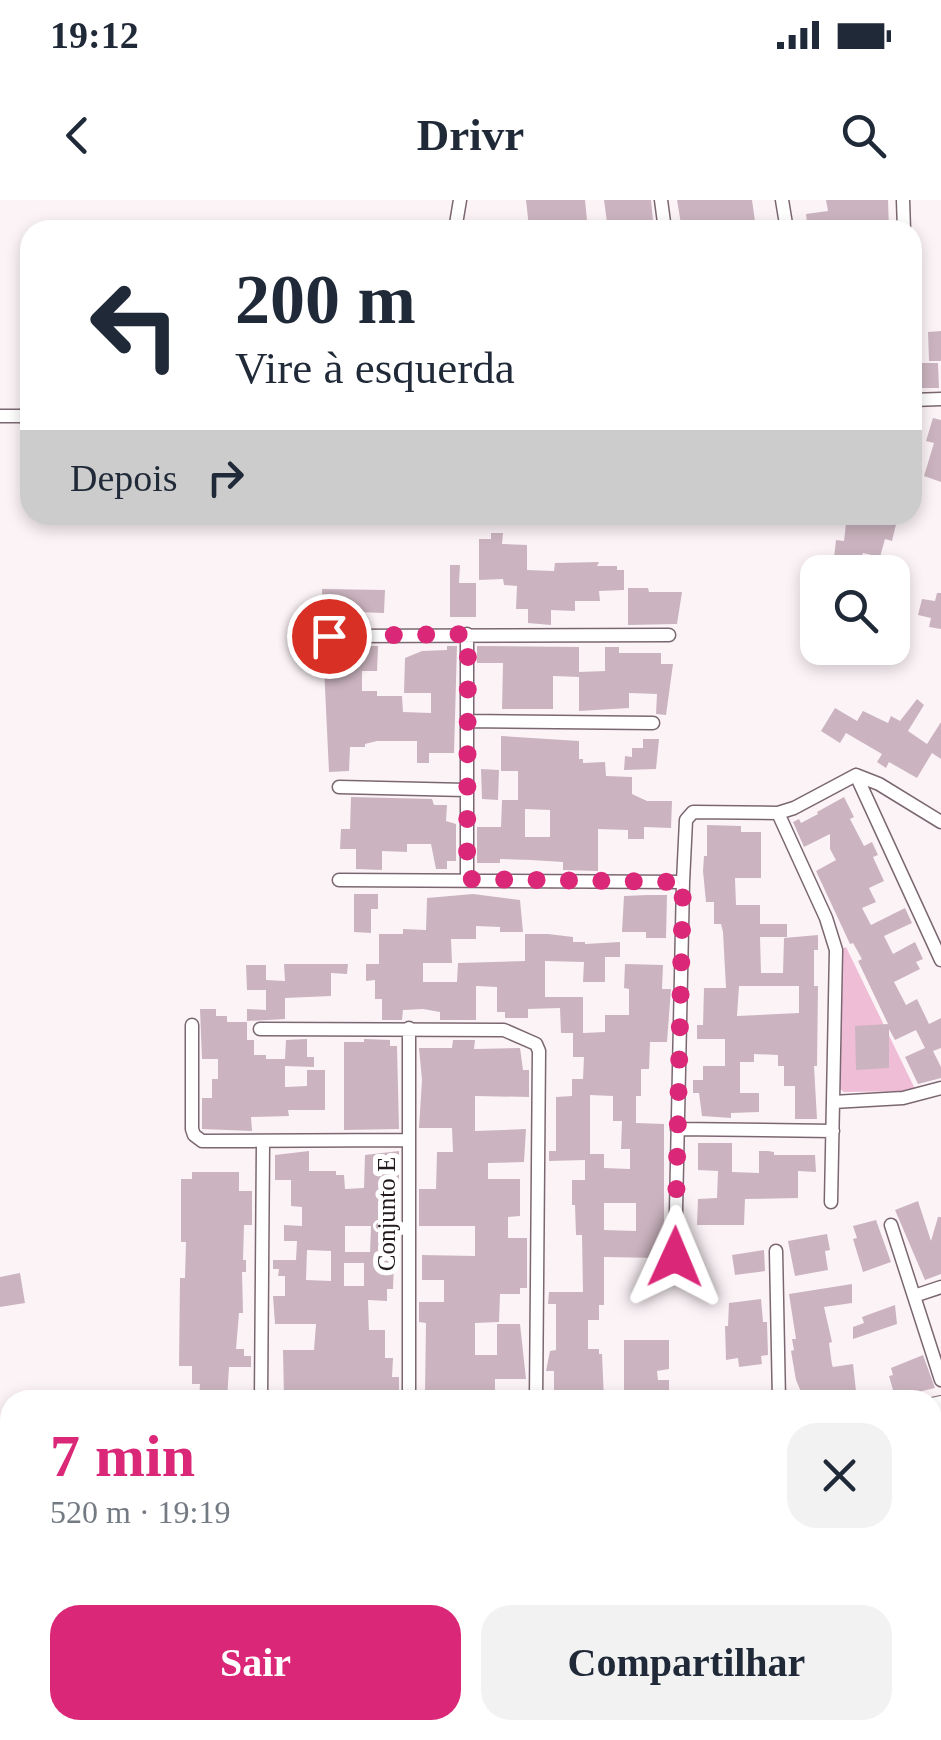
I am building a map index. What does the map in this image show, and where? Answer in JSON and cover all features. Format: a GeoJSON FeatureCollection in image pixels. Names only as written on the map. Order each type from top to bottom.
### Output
{"type":"FeatureCollection","features":[{"type":"Feature","properties":{"kind":"street"},"geometry":{"type":"LineString","coordinates":[[467,879],[468,634]]}},
{"type":"Feature","properties":{"kind":"street"},"geometry":{"type":"LineString","coordinates":[[329,636],[669,635]]}},
{"type":"Feature","properties":{"kind":"street"},"geometry":{"type":"LineString","coordinates":[[468,721],[653,723]]}},
{"type":"Feature","properties":{"kind":"street"},"geometry":{"type":"LineString","coordinates":[[856,775],[940,957]]}},
{"type":"Feature","properties":{"kind":"street"},"geometry":{"type":"LineString","coordinates":[[675,1257],[686,820],[692,812],[778,814],[856,775],[880,784],[941,822]]}},
{"type":"Feature","properties":{"kind":"street"},"geometry":{"type":"LineString","coordinates":[[340,788],[466,790]]}},
{"type":"Feature","properties":{"kind":"street"},"geometry":{"type":"LineString","coordinates":[[778,814],[826,918],[836,950],[832,1202]]}},
{"type":"Feature","properties":{"kind":"street"},"geometry":{"type":"LineString","coordinates":[[339,880],[683,882]]}},
{"type":"Feature","properties":{"kind":"street"},"geometry":{"type":"LineString","coordinates":[[192,1025],[194,1135],[206,1142],[408,1140]]}},
{"type":"Feature","properties":{"kind":"street","name":"Conjunto E"},"geometry":{"type":"LineString","coordinates":[[409,1028],[409,1390]]}},
{"type":"Feature","properties":{"kind":"street"},"geometry":{"type":"LineString","coordinates":[[260,1030],[504,1030],[536,1044],[536,1390]]}},
{"type":"Feature","properties":{"kind":"street"},"geometry":{"type":"LineString","coordinates":[[834,1102],[903,1098],[941,1088]]}},
{"type":"Feature","properties":{"kind":"street"},"geometry":{"type":"LineString","coordinates":[[677,1129],[833,1131]]}},
{"type":"Feature","properties":{"kind":"street"},"geometry":{"type":"LineString","coordinates":[[260,1390],[263,1143]]}},
{"type":"Feature","properties":{"kind":"street"},"geometry":{"type":"LineString","coordinates":[[892,1225],[941,1380]]}},
{"type":"Feature","properties":{"kind":"street"},"geometry":{"type":"LineString","coordinates":[[776,1251],[779,1390]]}},
{"type":"Feature","properties":{"kind":"street"},"geometry":{"type":"LineString","coordinates":[[914,1296],[941,1287]]}},
{"type":"Feature","properties":{"kind":"shaded area"},"geometry":{"type":"Polygon","coordinates":[[[846,947],[916,1091],[840,1089],[841,949],[846,947]]]}},
{"type":"Feature","properties":{"kind":"building"},"geometry":{"type":"Polygon","coordinates":[[[526,200],[585,200],[587,220],[528,220],[526,200]]]}},
{"type":"Feature","properties":{"kind":"building"},"geometry":{"type":"Polygon","coordinates":[[[604,200],[651,200],[653,220],[607,220],[604,200]]]}},
{"type":"Feature","properties":{"kind":"building"},"geometry":{"type":"Polygon","coordinates":[[[677,200],[752,200],[755,220],[680,220],[677,200]]]}},
{"type":"Feature","properties":{"kind":"building"},"geometry":{"type":"Polygon","coordinates":[[[826,200],[888,200],[889,220],[807,220],[806,214],[828,211],[826,200]]]}},
{"type":"Feature","properties":{"kind":"building"},"geometry":{"type":"Polygon","coordinates":[[[941,331],[941,361],[929,361],[928,332],[941,331]]]}},
{"type":"Feature","properties":{"kind":"building"},"geometry":{"type":"Polygon","coordinates":[[[922,363],[938,363],[939,388],[922,388],[922,363]]]}},
{"type":"Feature","properties":{"kind":"building"},"geometry":{"type":"Polygon","coordinates":[[[933,418],[941,420],[941,482],[924,476],[934,443],[926,441],[933,418]]]}},
{"type":"Feature","properties":{"kind":"building"},"geometry":{"type":"Polygon","coordinates":[[[846,525],[896,525],[892,541],[885,539],[881,555],[834,555],[836,540],[844,541],[846,525]]]}},
{"type":"Feature","properties":{"kind":"building"},"geometry":{"type":"Polygon","coordinates":[[[491,533],[503,533],[502,544],[527,545],[527,570],[554,571],[555,563],[599,562],[597,566],[624,570],[624,590],[599,591],[600,601],[575,601],[575,611],[551,610],[551,625],[528,623],[528,609],[516,609],[517,586],[504,585],[503,579],[479,580],[479,539],[491,539],[491,533]]]}},
{"type":"Feature","properties":{"kind":"building"},"geometry":{"type":"Polygon","coordinates":[[[450,565],[460,565],[459,583],[476,583],[476,617],[450,617],[450,565]]]}},
{"type":"Feature","properties":{"kind":"building"},"geometry":{"type":"Polygon","coordinates":[[[628,588],[682,592],[677,624],[628,625],[628,588]]]}},
{"type":"Feature","properties":{"kind":"building"},"geometry":{"type":"Polygon","coordinates":[[[322,589],[385,590],[384,613],[356,612],[353,626],[323,626],[322,589]]]}},
{"type":"Feature","properties":{"kind":"building"},"geometry":{"type":"Polygon","coordinates":[[[937,593],[941,593],[941,629],[929,627],[931,618],[918,615],[922,599],[935,601],[937,593]]]}},
{"type":"Feature","properties":{"kind":"building"},"geometry":{"type":"Polygon","coordinates":[[[323,646],[378,646],[377,671],[362,671],[362,691],[377,691],[377,696],[402,696],[403,712],[431,713],[431,693],[404,693],[405,658],[457,646],[454,753],[429,753],[429,763],[417,763],[417,741],[377,741],[365,747],[350,747],[349,771],[329,772],[323,646]]]}},
{"type":"Feature","properties":{"kind":"building"},"geometry":{"type":"Polygon","coordinates":[[[477,646],[579,647],[579,677],[553,676],[553,709],[502,709],[503,663],[477,663],[477,646]]]}},
{"type":"Feature","properties":{"kind":"building"},"geometry":{"type":"Polygon","coordinates":[[[605,647],[619,647],[619,653],[661,653],[661,664],[673,664],[666,715],[656,714],[657,694],[629,693],[629,708],[579,711],[579,672],[605,671],[605,647]]]}},
{"type":"Feature","properties":{"kind":"building"},"geometry":{"type":"Polygon","coordinates":[[[917,699],[924,705],[908,731],[927,744],[941,722],[941,759],[932,753],[917,778],[889,762],[886,768],[877,762],[882,754],[846,733],[840,743],[821,731],[835,708],[857,721],[863,711],[888,723],[891,716],[900,721],[917,699]]]}},
{"type":"Feature","properties":{"kind":"building"},"geometry":{"type":"Polygon","coordinates":[[[501,736],[579,741],[579,759],[583,763],[605,762],[606,776],[632,777],[632,794],[647,801],[672,801],[671,828],[644,827],[644,839],[628,839],[628,830],[598,829],[598,871],[563,870],[563,862],[500,859],[500,863],[477,863],[477,827],[501,827],[502,800],[518,800],[518,771],[501,771],[501,736]],[[525,809],[525,837],[550,837],[550,810],[525,809]]]}},
{"type":"Feature","properties":{"kind":"building"},"geometry":{"type":"Polygon","coordinates":[[[643,739],[659,739],[656,769],[624,770],[625,756],[632,757],[632,748],[643,748],[643,739]]]}},
{"type":"Feature","properties":{"kind":"building"},"geometry":{"type":"Polygon","coordinates":[[[481,769],[499,770],[498,800],[482,799],[481,769]]]}},
{"type":"Feature","properties":{"kind":"building"},"geometry":{"type":"Polygon","coordinates":[[[351,797],[432,799],[434,805],[447,805],[446,821],[456,824],[456,861],[447,861],[447,869],[436,869],[431,844],[407,844],[407,852],[382,851],[382,870],[356,869],[356,849],[340,849],[341,829],[350,829],[351,797]]]}},
{"type":"Feature","properties":{"kind":"building"},"geometry":{"type":"Polygon","coordinates":[[[844,797],[864,846],[872,842],[878,855],[873,857],[884,881],[869,888],[876,902],[862,908],[871,925],[905,908],[912,923],[884,936],[893,954],[915,942],[923,959],[916,962],[920,969],[894,982],[906,1005],[917,999],[929,1024],[941,1018],[941,1048],[933,1051],[941,1067],[941,1078],[918,1084],[905,1057],[925,1048],[916,1030],[895,1040],[889,1029],[889,1068],[856,1070],[855,1026],[888,1024],[858,961],[862,959],[850,944],[816,871],[836,860],[830,849],[830,834],[804,847],[793,822],[799,819],[801,823],[844,797]]]}},
{"type":"Feature","properties":{"kind":"building"},"geometry":{"type":"Polygon","coordinates":[[[707,825],[741,826],[741,832],[761,832],[761,878],[735,878],[736,905],[760,905],[760,924],[787,924],[787,937],[760,937],[761,973],[783,973],[784,938],[818,935],[818,950],[814,950],[814,986],[818,986],[814,1066],[817,1119],[795,1119],[795,1086],[784,1086],[784,1066],[778,1066],[778,1055],[754,1054],[754,1062],[740,1062],[740,1093],[759,1093],[759,1112],[731,1113],[731,1118],[702,1116],[699,1093],[693,1093],[693,1080],[703,1080],[703,1066],[725,1066],[725,1039],[697,1039],[697,1025],[703,1025],[704,988],[726,988],[723,932],[721,924],[714,924],[714,902],[706,902],[703,871],[707,825]],[[739,986],[737,1016],[799,1013],[799,986],[739,986]]]}},
{"type":"Feature","properties":{"kind":"building"},"geometry":{"type":"Polygon","coordinates":[[[354,894],[378,894],[378,909],[371,909],[371,933],[354,932],[354,894]]]}},
{"type":"Feature","properties":{"kind":"building"},"geometry":{"type":"Polygon","coordinates":[[[473,894],[520,900],[523,932],[476,926],[476,939],[451,939],[452,963],[423,963],[423,982],[457,982],[458,963],[525,961],[525,934],[573,937],[573,942],[585,944],[620,942],[620,957],[605,957],[605,982],[583,982],[584,962],[545,961],[545,997],[583,997],[583,1033],[605,1032],[605,1015],[629,1015],[625,964],[663,965],[662,989],[671,989],[667,1042],[650,1042],[649,1069],[641,1069],[641,1096],[636,1096],[636,1123],[664,1124],[664,1252],[660,1258],[604,1257],[604,1305],[599,1305],[599,1320],[588,1320],[588,1349],[599,1349],[602,1354],[604,1390],[554,1390],[554,1371],[546,1371],[550,1351],[556,1350],[556,1304],[548,1304],[549,1292],[583,1292],[582,1235],[576,1235],[572,1180],[585,1180],[585,1160],[549,1161],[549,1151],[556,1151],[556,1097],[572,1096],[572,1079],[583,1079],[584,1057],[573,1057],[573,1033],[561,1033],[560,1008],[528,1009],[528,1018],[505,1018],[505,1012],[497,1012],[497,987],[476,986],[476,1020],[440,1020],[440,1012],[423,1009],[403,1010],[402,1020],[382,1020],[382,999],[375,999],[375,980],[366,981],[366,964],[379,964],[379,934],[426,930],[427,898],[473,894]],[[590,1095],[590,1154],[604,1154],[604,1168],[630,1169],[630,1149],[621,1149],[622,1121],[613,1121],[613,1096],[590,1095]],[[604,1203],[604,1230],[636,1231],[636,1203],[604,1203]]]}},
{"type":"Feature","properties":{"kind":"building"},"geometry":{"type":"Polygon","coordinates":[[[667,895],[666,938],[646,938],[646,932],[622,932],[624,896],[667,895]]]}},
{"type":"Feature","properties":{"kind":"building"},"geometry":{"type":"Polygon","coordinates":[[[284,964],[348,964],[347,974],[331,973],[331,996],[285,998],[285,1019],[247,1021],[247,1009],[266,1010],[266,990],[247,990],[246,965],[266,965],[266,980],[285,981],[284,964]]]}},
{"type":"Feature","properties":{"kind":"building"},"geometry":{"type":"Polygon","coordinates":[[[200,1009],[216,1009],[216,1016],[227,1016],[227,1022],[247,1022],[247,1040],[254,1040],[254,1055],[266,1055],[266,1059],[285,1059],[286,1040],[307,1039],[307,1057],[314,1057],[314,1067],[285,1066],[285,1087],[307,1086],[307,1070],[325,1070],[325,1110],[288,1110],[289,1116],[251,1117],[252,1131],[202,1129],[202,1098],[212,1098],[212,1079],[218,1079],[218,1059],[202,1059],[200,1009]]]}},
{"type":"Feature","properties":{"kind":"building"},"geometry":{"type":"Polygon","coordinates":[[[390,1040],[390,1046],[397,1046],[399,1129],[344,1130],[344,1042],[390,1040]]]}},
{"type":"Feature","properties":{"kind":"building"},"geometry":{"type":"Polygon","coordinates":[[[453,1040],[475,1040],[474,1049],[520,1048],[523,1070],[529,1070],[529,1097],[475,1096],[475,1131],[526,1129],[524,1162],[488,1163],[488,1179],[520,1179],[520,1216],[508,1217],[508,1238],[527,1238],[527,1288],[520,1288],[520,1294],[500,1294],[499,1322],[475,1323],[475,1355],[497,1355],[497,1324],[520,1324],[526,1379],[495,1379],[495,1390],[425,1390],[426,1323],[419,1322],[419,1302],[444,1302],[444,1280],[422,1280],[422,1255],[475,1256],[475,1226],[419,1226],[419,1189],[436,1189],[437,1152],[453,1152],[452,1128],[419,1128],[419,1048],[452,1048],[453,1040]]]}},
{"type":"Feature","properties":{"kind":"building"},"geometry":{"type":"Polygon","coordinates":[[[698,1143],[732,1143],[732,1172],[759,1173],[759,1151],[768,1151],[774,1155],[815,1155],[816,1172],[798,1171],[798,1198],[745,1199],[744,1225],[697,1225],[698,1199],[717,1198],[718,1171],[698,1170],[698,1143]]]}},
{"type":"Feature","properties":{"kind":"building"},"geometry":{"type":"Polygon","coordinates":[[[309,1151],[309,1171],[336,1171],[336,1175],[344,1175],[345,1189],[364,1188],[365,1155],[399,1151],[399,1204],[384,1207],[384,1230],[395,1230],[393,1289],[387,1289],[387,1301],[368,1300],[369,1330],[385,1330],[385,1358],[393,1358],[392,1377],[399,1377],[399,1390],[284,1390],[283,1350],[314,1350],[316,1324],[275,1324],[273,1296],[285,1296],[285,1276],[278,1276],[279,1269],[273,1269],[273,1260],[296,1260],[297,1241],[284,1241],[284,1225],[302,1226],[302,1207],[291,1206],[291,1180],[275,1180],[275,1155],[309,1151]],[[345,1226],[345,1252],[370,1252],[371,1226],[345,1226]],[[307,1250],[306,1280],[331,1281],[331,1251],[307,1250]],[[344,1263],[344,1286],[364,1286],[364,1263],[344,1263]]]}},
{"type":"Feature","properties":{"kind":"building"},"geometry":{"type":"Polygon","coordinates":[[[192,1172],[239,1172],[239,1191],[252,1191],[252,1225],[244,1225],[246,1272],[242,1272],[243,1313],[239,1313],[236,1349],[244,1349],[244,1356],[251,1356],[251,1367],[229,1367],[228,1390],[200,1390],[200,1384],[192,1384],[192,1366],[179,1366],[180,1278],[185,1278],[186,1242],[181,1242],[181,1179],[192,1179],[192,1172]]]}},
{"type":"Feature","properties":{"kind":"building"},"geometry":{"type":"Polygon","coordinates":[[[918,1201],[931,1241],[941,1217],[941,1274],[925,1280],[895,1210],[918,1201]]]}},
{"type":"Feature","properties":{"kind":"building"},"geometry":{"type":"Polygon","coordinates":[[[876,1220],[891,1262],[863,1272],[853,1226],[876,1220]]]}},
{"type":"Feature","properties":{"kind":"building"},"geometry":{"type":"Polygon","coordinates":[[[827,1234],[828,1270],[795,1276],[788,1241],[827,1234]]]}},
{"type":"Feature","properties":{"kind":"building"},"geometry":{"type":"Polygon","coordinates":[[[764,1250],[765,1271],[735,1275],[732,1255],[764,1250]]]}},
{"type":"Feature","properties":{"kind":"building"},"geometry":{"type":"Polygon","coordinates":[[[20,1273],[25,1303],[0,1307],[0,1277],[20,1273]]]}},
{"type":"Feature","properties":{"kind":"building"},"geometry":{"type":"Polygon","coordinates":[[[852,1284],[852,1303],[824,1307],[832,1342],[832,1365],[853,1364],[856,1390],[800,1390],[791,1351],[792,1339],[796,1339],[789,1294],[852,1284]]]}},
{"type":"Feature","properties":{"kind":"building"},"geometry":{"type":"Polygon","coordinates":[[[761,1299],[763,1322],[767,1322],[768,1355],[761,1356],[762,1364],[739,1367],[738,1358],[726,1360],[729,1303],[761,1299]]]}},
{"type":"Feature","properties":{"kind":"building"},"geometry":{"type":"Polygon","coordinates":[[[895,1305],[897,1324],[853,1339],[853,1327],[864,1323],[862,1317],[895,1305]]]}},
{"type":"Feature","properties":{"kind":"building"},"geometry":{"type":"Polygon","coordinates":[[[624,1340],[669,1340],[669,1369],[657,1371],[658,1380],[669,1380],[669,1390],[624,1390],[624,1340]]]}},
{"type":"Feature","properties":{"kind":"building"},"geometry":{"type":"Polygon","coordinates":[[[923,1355],[935,1388],[893,1390],[891,1368],[923,1355]]]}},
{"type":"Feature","properties":{"kind":"route"},"geometry":{"type":"LineString","coordinates":[[329,636],[468,634],[467,879],[683,882],[675,1257]]}}]}
